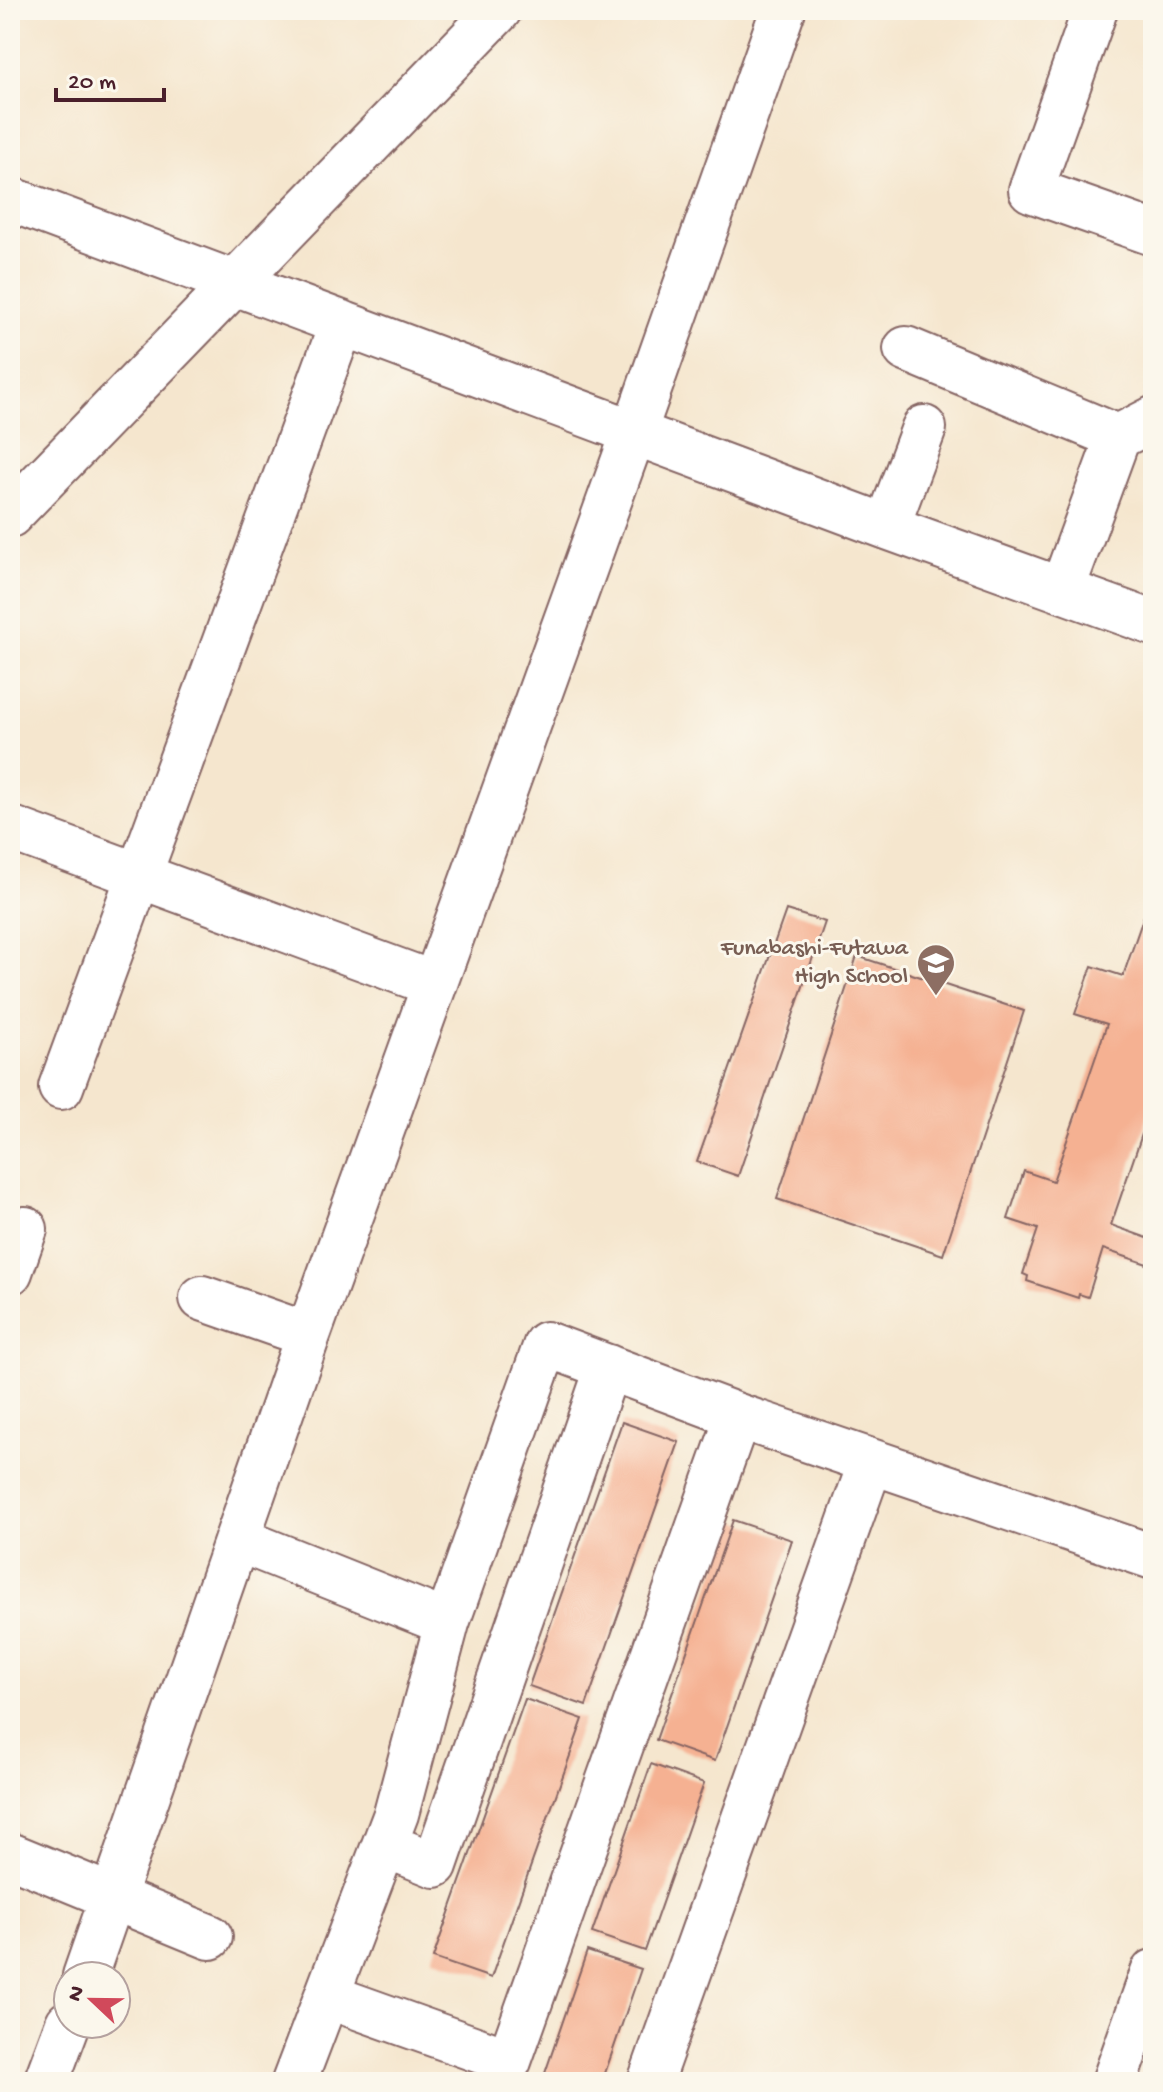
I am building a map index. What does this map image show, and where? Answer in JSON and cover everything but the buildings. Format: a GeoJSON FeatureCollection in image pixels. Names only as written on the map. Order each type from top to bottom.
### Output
{"type":"FeatureCollection","features":[{"type":"Feature","properties":{"kind":"street"},"geometry":{"type":"LineString","coordinates":[[16,494],[235,282],[499,10]]}},
{"type":"Feature","properties":{"kind":"street"},"geometry":{"type":"LineString","coordinates":[[91,1960],[308,1335],[783,10]]}},
{"type":"Feature","properties":{"kind":"street"},"geometry":{"type":"LineString","coordinates":[[1095,10],[1031,190],[1153,233]]}},
{"type":"Feature","properties":{"kind":"street"},"geometry":{"type":"LineString","coordinates":[[10,199],[887,527],[1153,623]]}},
{"type":"Feature","properties":{"kind":"street"},"geometry":{"type":"LineString","coordinates":[[61,1087],[342,323]]}},
{"type":"Feature","properties":{"kind":"street"},"geometry":{"type":"LineString","coordinates":[[906,349],[1136,428],[1062,590]]}},
{"type":"Feature","properties":{"kind":"street"},"geometry":{"type":"LineString","coordinates":[[887,527],[924,428]]}},
{"type":"Feature","properties":{"kind":"street"},"geometry":{"type":"LineString","coordinates":[[10,828],[434,984]]}},
{"type":"Feature","properties":{"kind":"street"},"geometry":{"type":"LineString","coordinates":[[10,1272],[25,1229]]}},
{"type":"Feature","properties":{"kind":"street"},"geometry":{"type":"LineString","coordinates":[[202,1298],[308,1335]]}},
{"type":"Feature","properties":{"kind":"street"},"geometry":{"type":"LineString","coordinates":[[294,2082],[396,1814],[447,1623],[546,1344],[738,1416],[1153,1557]]}},
{"type":"Feature","properties":{"kind":"street"},"geometry":{"type":"LineString","coordinates":[[385,1845],[435,1865],[608,1367]]}},
{"type":"Feature","properties":{"kind":"street"},"geometry":{"type":"LineString","coordinates":[[327,1996],[509,2061],[738,1416]]}},
{"type":"Feature","properties":{"kind":"street"},"geometry":{"type":"LineString","coordinates":[[650,2082],[871,1462]]}},
{"type":"Feature","properties":{"kind":"street"},"geometry":{"type":"LineString","coordinates":[[237,1539],[447,1623]]}},
{"type":"Feature","properties":{"kind":"street"},"geometry":{"type":"LineString","coordinates":[[10,1855],[210,1937]]}},
{"type":"Feature","properties":{"kind":"street"},"geometry":{"type":"LineString","coordinates":[[1114,2082],[1153,1972]]}},
{"type":"Feature","properties":{"kind":"street"},"geometry":{"type":"LineString","coordinates":[[46,2082],[62,2040]]}},
{"type":"Feature","properties":{"kind":"place","name":"Funabashi-Futawa High School"},"geometry":{"type":"Point","coordinates":[936,997]}}]}
